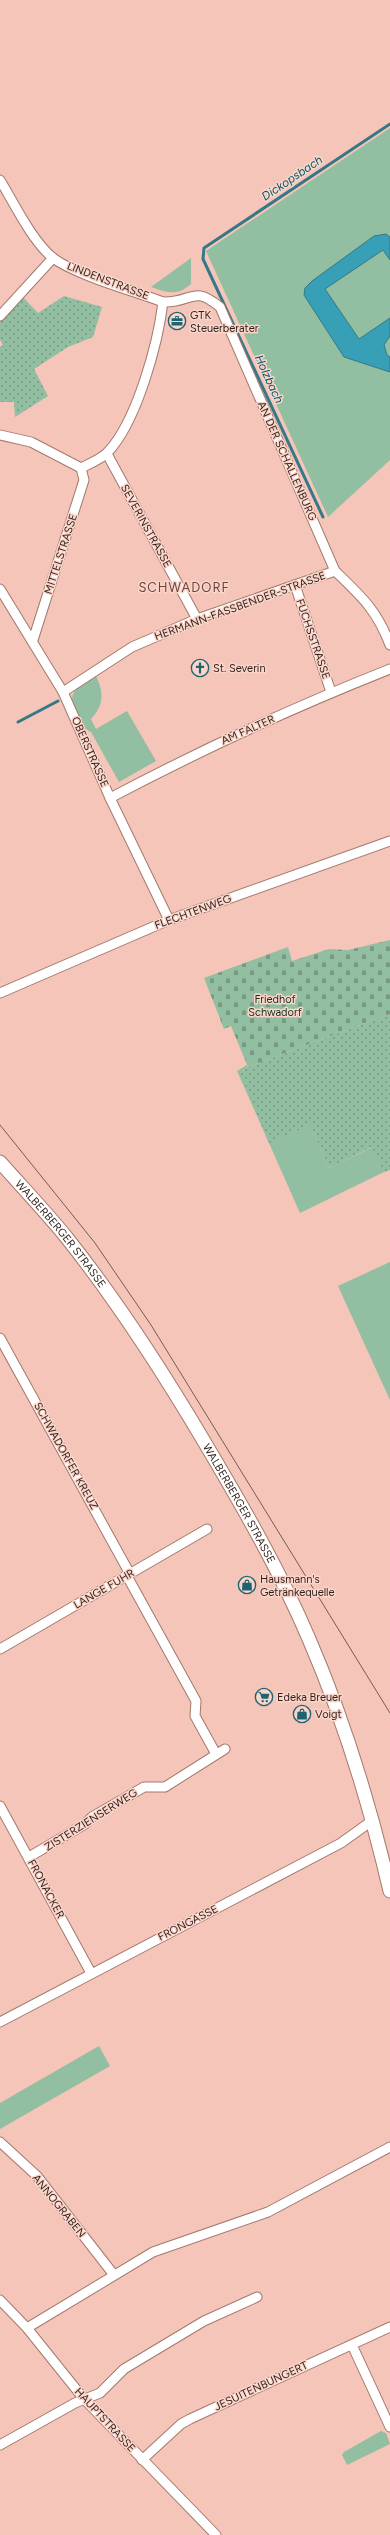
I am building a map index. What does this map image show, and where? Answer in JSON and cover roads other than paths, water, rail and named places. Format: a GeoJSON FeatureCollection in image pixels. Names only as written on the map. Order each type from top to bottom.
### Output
{"type":"FeatureCollection","features":[{"type":"Feature","properties":{"kind":"main road","name":"WALBERBERGER STRASSE"},"geometry":{"type":"LineString","coordinates":[[0,1162],[66,1236],[109,1293],[176,1394],[245,1510],[275,1566],[310,1640],[357,1768],[373,1820],[390,1891]]}},
{"type":"Feature","properties":{"kind":"street","name":"LINDENSTRASSE"},"geometry":{"type":"LineString","coordinates":[[0,180],[40,244],[53,258],[71,268],[163,302]]}},
{"type":"Feature","properties":{"kind":"street"},"geometry":{"type":"LineString","coordinates":[[0,316],[53,258]]}},
{"type":"Feature","properties":{"kind":"street","name":"AN DER SCHALLENBURG"},"geometry":{"type":"LineString","coordinates":[[163,302],[177,302],[195,295],[206,295],[220,307],[335,571],[363,597],[381,620],[390,645]]}},
{"type":"Feature","properties":{"kind":"street"},"geometry":{"type":"LineString","coordinates":[[0,435],[31,442],[81,468],[107,454],[119,438],[138,397],[159,332],[163,302]]}},
{"type":"Feature","properties":{"kind":"street","name":"SEVERINSTRASSE"},"geometry":{"type":"LineString","coordinates":[[107,454],[197,619]]}},
{"type":"Feature","properties":{"kind":"street","name":"MITTELSTRASSE"},"geometry":{"type":"LineString","coordinates":[[33,640],[84,480],[81,468]]}},
{"type":"Feature","properties":{"kind":"street","name":"HERMANN-FASSBENDER-STRASSE"},"geometry":{"type":"LineString","coordinates":[[63,692],[132,647],[197,619],[335,571]]}},
{"type":"Feature","properties":{"kind":"street","name":"FUCHSSTRASSE"},"geometry":{"type":"LineString","coordinates":[[295,585],[331,692]]}},
{"type":"Feature","properties":{"kind":"street","name":"OBERSTRASSE"},"geometry":{"type":"LineString","coordinates":[[0,589],[33,640],[63,692],[110,798],[169,920]]}},
{"type":"Feature","properties":{"kind":"street"},"geometry":{"type":"LineString","coordinates":[[381,620],[390,617]]}},
{"type":"Feature","properties":{"kind":"street","name":"AM FALTER"},"geometry":{"type":"LineString","coordinates":[[110,798],[186,758],[331,692],[390,669]]}},
{"type":"Feature","properties":{"kind":"street","name":"FLECHTENWEG"},"geometry":{"type":"LineString","coordinates":[[0,993],[169,920],[390,841]]}},
{"type":"Feature","properties":{"kind":"street","name":"SCHWADORFER KREUZ"},"geometry":{"type":"LineString","coordinates":[[0,1338],[129,1575]]}},
{"type":"Feature","properties":{"kind":"street","name":"LANGE FUHR"},"geometry":{"type":"LineString","coordinates":[[0,1649],[207,1530]]}},
{"type":"Feature","properties":{"kind":"street"},"geometry":{"type":"LineString","coordinates":[[129,1575],[196,1701],[195,1716],[216,1754]]}},
{"type":"Feature","properties":{"kind":"street","name":"ZISTERZIENSERWEG"},"geometry":{"type":"LineString","coordinates":[[29,1857],[144,1787],[165,1787],[225,1749]]}},
{"type":"Feature","properties":{"kind":"street","name":"FRONACKER"},"geometry":{"type":"LineString","coordinates":[[0,1806],[91,1973]]}},
{"type":"Feature","properties":{"kind":"street","name":"FRONGASSE"},"geometry":{"type":"LineString","coordinates":[[0,2022],[341,1843],[373,1820]]}},
{"type":"Feature","properties":{"kind":"street","name":"ANNOGRABEN"},"geometry":{"type":"LineString","coordinates":[[0,2142],[37,2176],[114,2274]]}},
{"type":"Feature","properties":{"kind":"street"},"geometry":{"type":"LineString","coordinates":[[27,2328],[114,2274],[153,2252],[268,2212],[390,2147]]}},
{"type":"Feature","properties":{"kind":"street"},"geometry":{"type":"LineString","coordinates":[[0,2445],[84,2399],[100,2393],[124,2369],[204,2321],[257,2297]]}},
{"type":"Feature","properties":{"kind":"street","name":"HAUPTSTRASSE"},"geometry":{"type":"LineString","coordinates":[[0,2300],[27,2328],[84,2399],[216,2535]]}},
{"type":"Feature","properties":{"kind":"street","name":"JESUITENBUNGERT"},"geometry":{"type":"LineString","coordinates":[[142,2460],[181,2424],[190,2419],[390,2327]]}},
{"type":"Feature","properties":{"kind":"street"},"geometry":{"type":"LineString","coordinates":[[352,2345],[390,2427]]}},
{"type":"Feature","properties":{"kind":"water"},"geometry":{"type":"Polygon","coordinates":[[[386,234],[390,237],[390,260],[383,250],[325,289],[359,339],[390,318],[390,336],[384,345],[387,355],[390,357],[390,372],[344,357],[304,295],[305,288],[312,281],[374,236],[386,234]]]}},
{"type":"Feature","properties":{"kind":"waterway","name":"Holzbach"},"geometry":{"type":"LineString","coordinates":[[323,517],[203,259],[204,248],[390,124]]}},
{"type":"Feature","properties":{"kind":"waterway","name":"Holzbach"},"geometry":{"type":"LineString","coordinates":[[18,722],[58,701]]}},
{"type":"Feature","properties":{"kind":"tram line"},"geometry":{"type":"LineString","coordinates":[[0,1125],[95,1243],[151,1325],[390,1713]]}},
{"type":"Feature","properties":{"kind":"place","name":"GTK Steuerberater"},"geometry":{"type":"Point","coordinates":[177,321]}},
{"type":"Feature","properties":{"kind":"place","name":"St. Severin"},"geometry":{"type":"Point","coordinates":[200,668]}},
{"type":"Feature","properties":{"kind":"place","name":"Hausmann's Getränkequelle"},"geometry":{"type":"Point","coordinates":[247,1585]}},
{"type":"Feature","properties":{"kind":"place","name":"Edeka Breuer"},"geometry":{"type":"Point","coordinates":[264,1697]}},
{"type":"Feature","properties":{"kind":"place","name":"Voigt"},"geometry":{"type":"Point","coordinates":[302,1714]}},
{"type":"Feature","properties":{"kind":"district","name":"SCHWADORF"},"geometry":{"type":"Point","coordinates":[184,587]}},
{"type":"Feature","properties":{"kind":"water label","name":"Dickopsbach"},"geometry":{"type":"Point","coordinates":[292,178]}},
{"type":"Feature","properties":{"kind":"park label","name":"Friedhof Schwadorf"},"geometry":{"type":"Point","coordinates":[275,1005]}}]}
